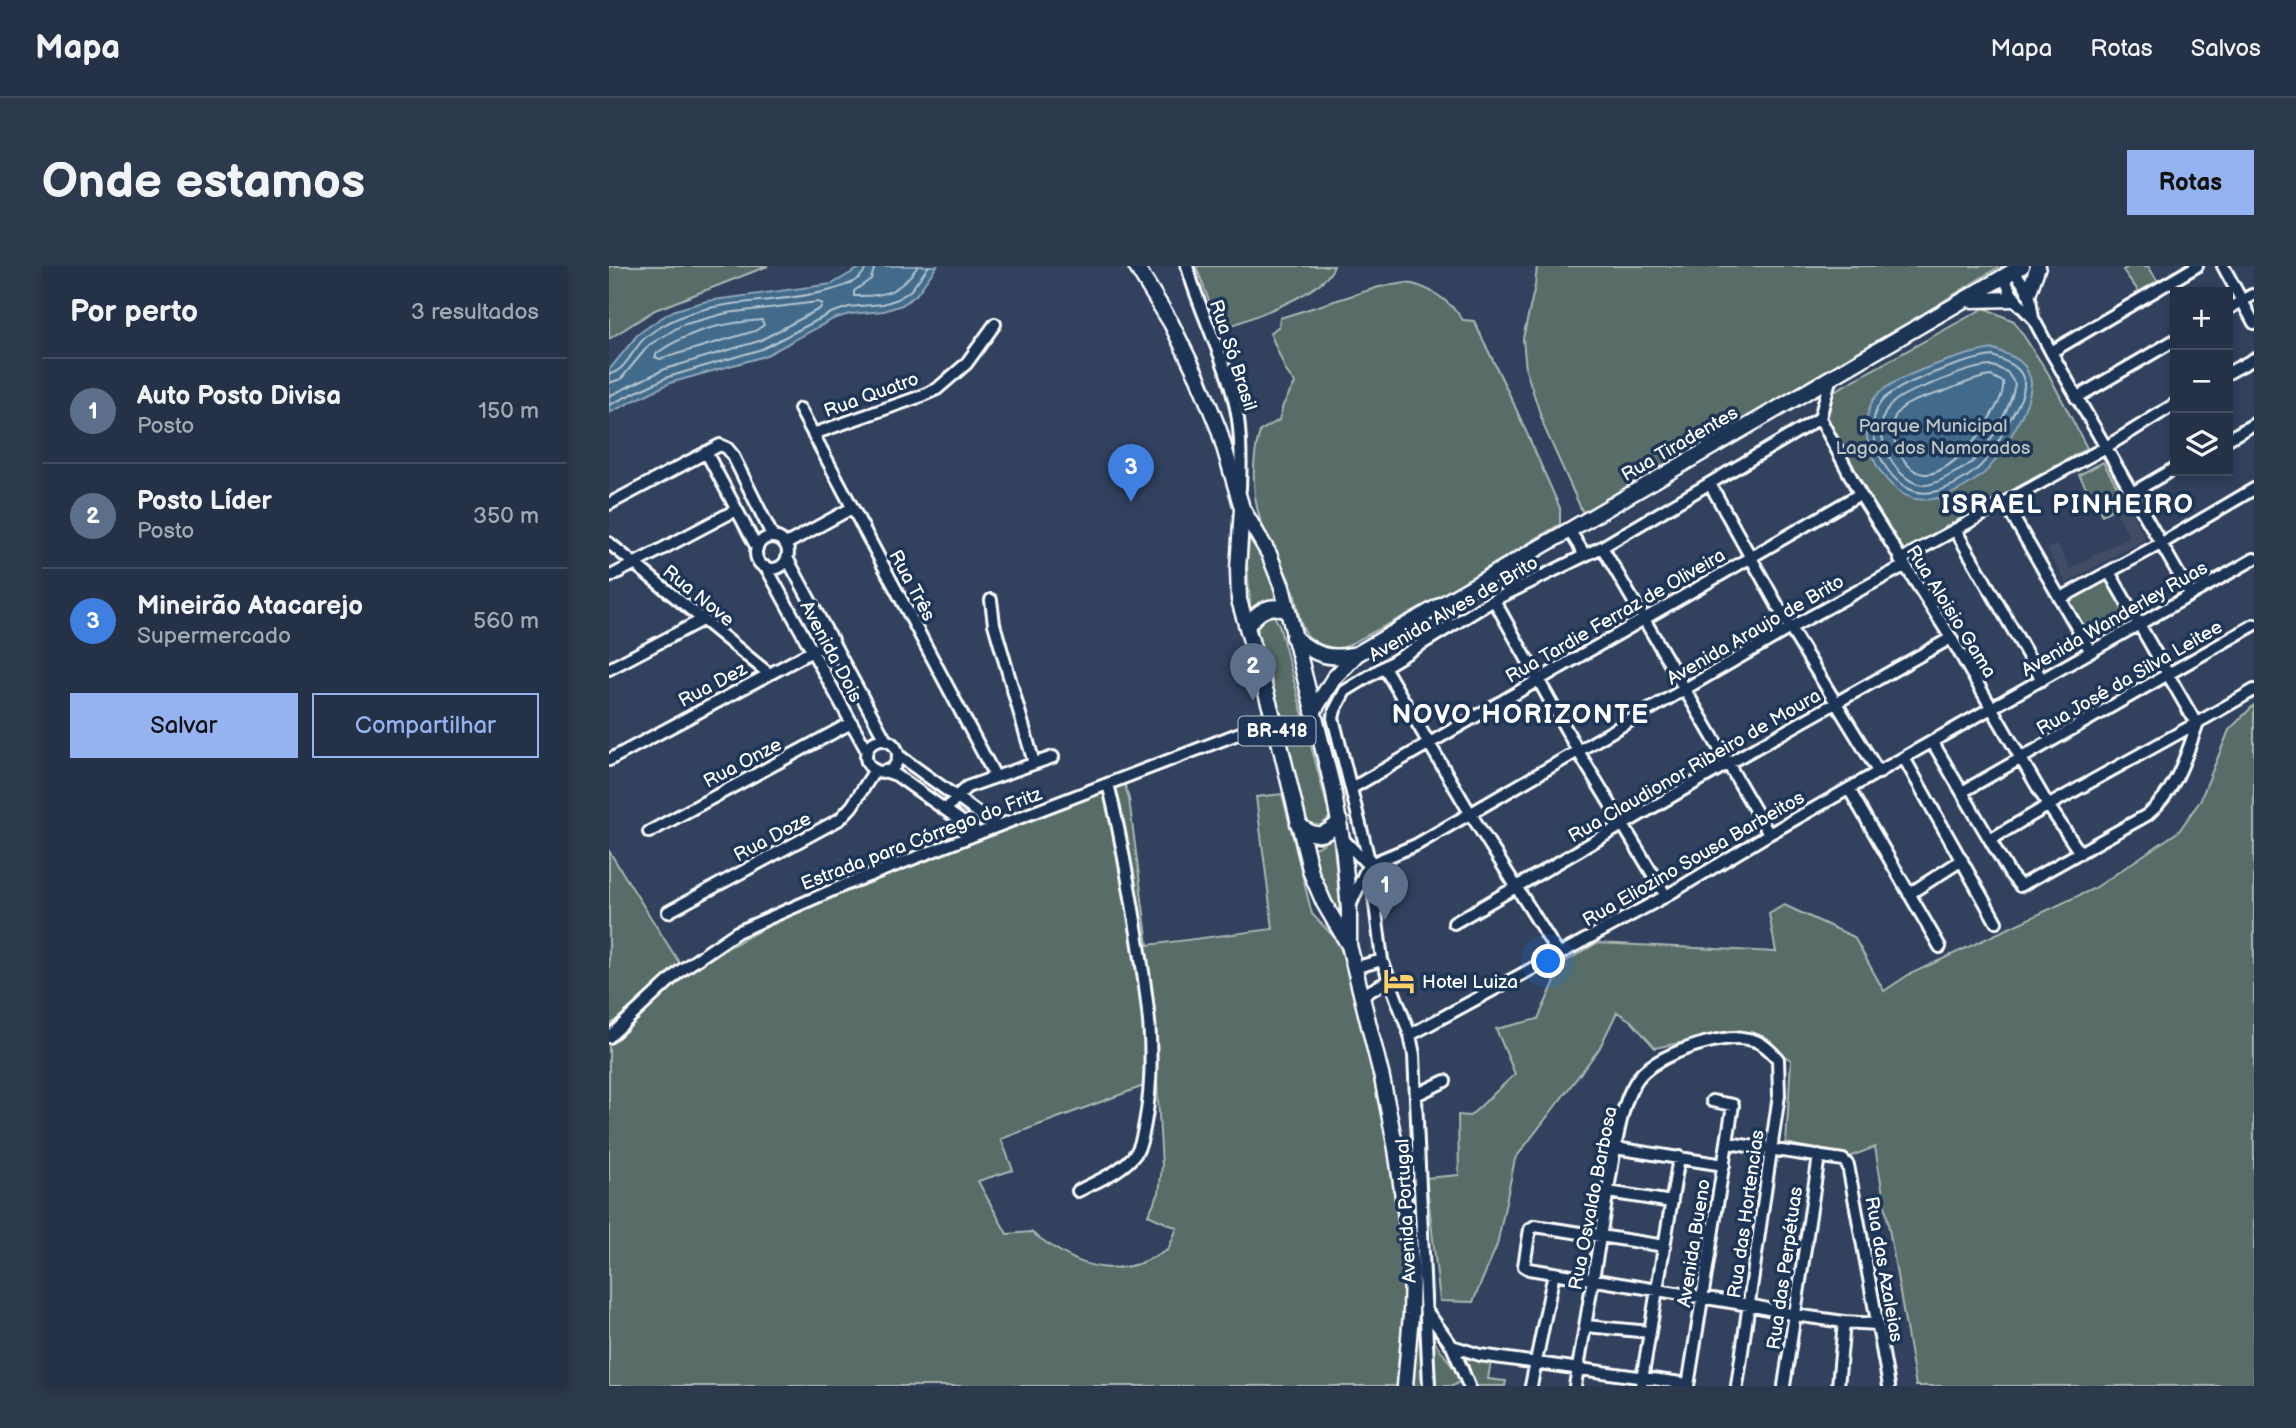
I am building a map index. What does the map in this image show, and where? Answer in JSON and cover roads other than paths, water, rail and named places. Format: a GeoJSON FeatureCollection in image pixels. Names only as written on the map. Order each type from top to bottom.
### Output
{"type":"FeatureCollection","features":[{"type":"Feature","properties":{"kind":"main road","name":"BR-418"},"geometry":{"type":"LineString","coordinates":[[1136,266],[1171,323],[1198,378],[1219,430],[1241,503],[1269,554],[1282,587],[1341,821],[1349,909],[1349,945],[1382,1078],[1408,1231],[1412,1269],[1405,1386]]}},
{"type":"Feature","properties":{"kind":"main road"},"geometry":{"type":"LineString","coordinates":[[2029,292],[2038,266]]}},
{"type":"Feature","properties":{"kind":"main road","name":"Rua Tiradentes"},"geometry":{"type":"LineString","coordinates":[[1313,712],[1334,678],[1357,654],[2013,271]]}},
{"type":"Feature","properties":{"kind":"main road"},"geometry":{"type":"LineString","coordinates":[[1966,300],[2014,299]]}},
{"type":"Feature","properties":{"kind":"main road","name":"BR-418"},"geometry":{"type":"LineString","coordinates":[[1241,503],[1239,600],[1274,720],[1311,873],[1324,903],[1349,945]]}},
{"type":"Feature","properties":{"kind":"main road"},"geometry":{"type":"LineString","coordinates":[[1248,625],[1268,607],[1278,606],[1287,611]]}},
{"type":"Feature","properties":{"kind":"main road","name":"Rua Tiradentes"},"geometry":{"type":"LineString","coordinates":[[1293,637],[1321,656],[1337,658],[1357,654]]}},
{"type":"Feature","properties":{"kind":"main road"},"geometry":{"type":"LineString","coordinates":[[1298,824],[1315,835],[1324,834],[1341,821]]}},
{"type":"Feature","properties":{"kind":"street","name":"Rua Só Brasil"},"geometry":{"type":"LineString","coordinates":[[1187,266],[1238,417],[1241,503]]}},
{"type":"Feature","properties":{"kind":"street"},"geometry":{"type":"LineString","coordinates":[[2051,352],[2197,266]]}},
{"type":"Feature","properties":{"kind":"street"},"geometry":{"type":"LineString","coordinates":[[2223,266],[2247,298],[2254,323]]}},
{"type":"Feature","properties":{"kind":"street"},"geometry":{"type":"LineString","coordinates":[[2013,271],[2029,292],[2033,318]]}},
{"type":"Feature","properties":{"kind":"street"},"geometry":{"type":"LineString","coordinates":[[2013,271],[2014,299],[2033,318],[2076,398],[2190,594]]}},
{"type":"Feature","properties":{"kind":"street","name":"Rua Quatro"},"geometry":{"type":"LineString","coordinates":[[813,434],[919,397],[937,388],[966,364],[995,324]]}},
{"type":"Feature","properties":{"kind":"street"},"geometry":{"type":"LineString","coordinates":[[2076,398],[2170,343]]}},
{"type":"Feature","properties":{"kind":"street"},"geometry":{"type":"LineString","coordinates":[[2233,370],[2254,359]]}},
{"type":"Feature","properties":{"kind":"street"},"geometry":{"type":"LineString","coordinates":[[1820,418],[1830,380]]}},
{"type":"Feature","properties":{"kind":"street","name":"Avenida Araujo de Brito"},"geometry":{"type":"LineString","coordinates":[[1369,865],[1416,845],[1956,531],[2106,447],[2170,407]]}},
{"type":"Feature","properties":{"kind":"street","name":"Rua Três"},"geometry":{"type":"LineString","coordinates":[[800,409],[995,776]]}},
{"type":"Feature","properties":{"kind":"street","name":"Avenida Alves de Brito"},"geometry":{"type":"LineString","coordinates":[[1410,1035],[1383,960],[1369,865],[1333,718],[1345,691],[1495,600],[1602,547],[1820,418]]}},
{"type":"Feature","properties":{"kind":"street","name":"Rua Aloisio Gama"},"geometry":{"type":"LineString","coordinates":[[1820,418],[1860,494],[1951,638],[2048,805],[2080,853]]}},
{"type":"Feature","properties":{"kind":"street"},"geometry":{"type":"LineString","coordinates":[[2233,436],[2254,424]]}},
{"type":"Feature","properties":{"kind":"street"},"geometry":{"type":"LineString","coordinates":[[609,504],[720,445],[727,448],[773,537]]}},
{"type":"Feature","properties":{"kind":"street","name":"Avenida Dois"},"geometry":{"type":"LineString","coordinates":[[706,452],[757,548],[759,561],[766,567],[867,751],[869,764],[880,771]]}},
{"type":"Feature","properties":{"kind":"street"},"geometry":{"type":"LineString","coordinates":[[2131,493],[2170,471]]}},
{"type":"Feature","properties":{"kind":"street"},"geometry":{"type":"LineString","coordinates":[[1710,484],[1752,555],[1790,628],[1879,773]]}},
{"type":"Feature","properties":{"kind":"street"},"geometry":{"type":"LineString","coordinates":[[2061,598],[2254,489]]}},
{"type":"Feature","properties":{"kind":"street","name":"Rua Tardie Ferraz de Oliveira"},"geometry":{"type":"LineString","coordinates":[[1352,788],[1860,494]]}},
{"type":"Feature","properties":{"kind":"street"},"geometry":{"type":"LineString","coordinates":[[2005,503],[2091,652]]}},
{"type":"Feature","properties":{"kind":"street"},"geometry":{"type":"LineString","coordinates":[[757,548],[762,541],[773,537],[786,544],[852,508]]}},
{"type":"Feature","properties":{"kind":"street"},"geometry":{"type":"LineString","coordinates":[[609,577],[736,510]]}},
{"type":"Feature","properties":{"kind":"street"},"geometry":{"type":"LineString","coordinates":[[1569,530],[1585,555]]}},
{"type":"Feature","properties":{"kind":"street"},"geometry":{"type":"LineString","coordinates":[[1956,531],[2042,680]]}},
{"type":"Feature","properties":{"kind":"street","name":"Rua Nove"},"geometry":{"type":"LineString","coordinates":[[609,542],[768,673]]}},
{"type":"Feature","properties":{"kind":"street","name":"Avenida Dois"},"geometry":{"type":"LineString","coordinates":[[786,544],[787,558],[886,741],[893,745],[898,755],[996,825]]}},
{"type":"Feature","properties":{"kind":"street"},"geometry":{"type":"LineString","coordinates":[[1602,547],[1769,834]]}},
{"type":"Feature","properties":{"kind":"street"},"geometry":{"type":"LineString","coordinates":[[766,567],[779,567],[787,558]]}},
{"type":"Feature","properties":{"kind":"street","name":"Avenida Wanderley Ruas"},"geometry":{"type":"LineString","coordinates":[[1991,708],[2254,559]]}},
{"type":"Feature","properties":{"kind":"street"},"geometry":{"type":"LineString","coordinates":[[1933,743],[2010,874],[2020,886],[2147,815],[2162,802],[2182,768],[2197,724],[2109,572]]}},
{"type":"Feature","properties":{"kind":"street"},"geometry":{"type":"LineString","coordinates":[[991,600],[994,624],[1034,763]]}},
{"type":"Feature","properties":{"kind":"street"},"geometry":{"type":"LineString","coordinates":[[1495,600],[1578,751],[1666,896]]}},
{"type":"Feature","properties":{"kind":"street"},"geometry":{"type":"LineString","coordinates":[[609,669],[702,620]]}},
{"type":"Feature","properties":{"kind":"street","name":"Rua José da Silva Leitee"},"geometry":{"type":"LineString","coordinates":[[1962,792],[2254,625]]}},
{"type":"Feature","properties":{"kind":"street","name":"Rua Claudionor Ribeiro de Moura"},"geometry":{"type":"LineString","coordinates":[[1454,923],[1951,638]]}},
{"type":"Feature","properties":{"kind":"street","name":"Rua Dez"},"geometry":{"type":"LineString","coordinates":[[609,760],[833,640]]}},
{"type":"Feature","properties":{"kind":"street"},"geometry":{"type":"LineString","coordinates":[[1384,667],[1470,813],[1559,955]]}},
{"type":"Feature","properties":{"kind":"street"},"geometry":{"type":"LineString","coordinates":[[1990,841],[2048,805],[2254,690]]}},
{"type":"Feature","properties":{"kind":"street","name":"Rua Eliozino Sousa Barbeitos"},"geometry":{"type":"LineString","coordinates":[[1410,1035],[1666,896],[1991,708]]}},
{"type":"Feature","properties":{"kind":"street","name":"Estrada para Córrego do Fritz"},"geometry":{"type":"LineString","coordinates":[[609,1037],[680,971],[737,932],[847,884],[996,825],[1274,720]]}},
{"type":"Feature","properties":{"kind":"street","name":"Rua Onze"},"geometry":{"type":"LineString","coordinates":[[649,832],[851,723]]}},
{"type":"Feature","properties":{"kind":"street"},"geometry":{"type":"LineString","coordinates":[[867,751],[875,741],[886,741]]}},
{"type":"Feature","properties":{"kind":"street"},"geometry":{"type":"LineString","coordinates":[[880,771],[895,765],[898,755]]}},
{"type":"Feature","properties":{"kind":"street"},"geometry":{"type":"LineString","coordinates":[[947,809],[967,788],[1053,757]]}},
{"type":"Feature","properties":{"kind":"street"},"geometry":{"type":"LineString","coordinates":[[1904,758],[1996,922]]}},
{"type":"Feature","properties":{"kind":"street"},"geometry":{"type":"LineString","coordinates":[[880,771],[896,775],[978,833]]}},
{"type":"Feature","properties":{"kind":"street","name":"Rua Doze"},"geometry":{"type":"LineString","coordinates":[[668,912],[840,819],[880,771]]}},
{"type":"Feature","properties":{"kind":"street"},"geometry":{"type":"LineString","coordinates":[[1078,1191],[1119,1168],[1137,1152],[1141,1143],[1151,1083],[1148,999],[1122,842],[1108,784]]}},
{"type":"Feature","properties":{"kind":"street"},"geometry":{"type":"LineString","coordinates":[[1849,789],[1940,947]]}},
{"type":"Feature","properties":{"kind":"street"},"geometry":{"type":"LineString","coordinates":[[1343,839],[1369,865],[1349,909]]}},
{"type":"Feature","properties":{"kind":"street"},"geometry":{"type":"LineString","coordinates":[[1909,894],[1962,860]]}},
{"type":"Feature","properties":{"kind":"street"},"geometry":{"type":"LineString","coordinates":[[1354,968],[1383,960]]}},
{"type":"Feature","properties":{"kind":"street"},"geometry":{"type":"LineString","coordinates":[[1361,996],[1390,980]]}},
{"type":"Feature","properties":{"kind":"street","name":"Avenida Portugal"},"geometry":{"type":"LineString","coordinates":[[1410,1035],[1418,1094],[1429,1386]]}},
{"type":"Feature","properties":{"kind":"street","name":"Rua Osvaldo Barbosa"},"geometry":{"type":"LineString","coordinates":[[1576,1386],[1621,1117],[1638,1077],[1650,1066],[1707,1042],[1746,1038],[1760,1042],[1769,1049]]}},
{"type":"Feature","properties":{"kind":"street","name":"Rua das Hortencias"},"geometry":{"type":"LineString","coordinates":[[1737,1386],[1778,1108],[1778,1059],[1769,1049]]}},
{"type":"Feature","properties":{"kind":"street"},"geometry":{"type":"LineString","coordinates":[[1418,1094],[1445,1080]]}},
{"type":"Feature","properties":{"kind":"street","name":"Avenida Bueno"},"geometry":{"type":"LineString","coordinates":[[1688,1385],[1733,1105],[1712,1101]]}},
{"type":"Feature","properties":{"kind":"street"},"geometry":{"type":"LineString","coordinates":[[1728,1143],[1819,1156]]}},
{"type":"Feature","properties":{"kind":"street"},"geometry":{"type":"LineString","coordinates":[[1615,1148],[1724,1165]]}},
{"type":"Feature","properties":{"kind":"street","name":"Rua das Azaleias"},"geometry":{"type":"LineString","coordinates":[[1819,1156],[1843,1160],[1848,1165],[1889,1386]]}},
{"type":"Feature","properties":{"kind":"street","name":"Rua das Perpétuas"},"geometry":{"type":"LineString","coordinates":[[1784,1386],[1819,1156]]}},
{"type":"Feature","properties":{"kind":"street"},"geometry":{"type":"LineString","coordinates":[[1642,1382],[1679,1157]]}},
{"type":"Feature","properties":{"kind":"street"},"geometry":{"type":"LineString","coordinates":[[1608,1192],[1672,1202]]}},
{"type":"Feature","properties":{"kind":"street"},"geometry":{"type":"LineString","coordinates":[[1665,1246],[1535,1226],[1530,1229],[1524,1266],[1795,1315],[1877,1324]]}},
{"type":"Feature","properties":{"kind":"street"},"geometry":{"type":"LineString","coordinates":[[1531,1386],[1555,1273]]}},
{"type":"Feature","properties":{"kind":"street"},"geometry":{"type":"LineString","coordinates":[[1428,1313],[1452,1346],[1469,1386]]}},
{"type":"Feature","properties":{"kind":"street"},"geometry":{"type":"LineString","coordinates":[[1838,1386],[1844,1322]]}},
{"type":"Feature","properties":{"kind":"street"},"geometry":{"type":"LineString","coordinates":[[1586,1326],[1650,1332]]}},
{"type":"Feature","properties":{"kind":"street"},"geometry":{"type":"LineString","coordinates":[[1452,1346],[1480,1355],[1642,1382],[1688,1385]]}},
{"type":"Feature","properties":{"kind":"water"},"geometry":{"type":"Polygon","coordinates":[[[863,266],[937,266],[916,295],[902,305],[884,311],[850,314],[833,319],[765,356],[670,383],[609,413],[609,370],[638,334],[661,318],[675,310],[707,301],[832,284],[863,266]]]}},
{"type":"Feature","properties":{"kind":"water"},"geometry":{"type":"Polygon","coordinates":[[[1994,349],[2020,361],[2031,381],[2026,406],[2005,446],[1981,476],[1953,493],[1923,500],[1903,494],[1882,474],[1869,447],[1868,411],[1873,400],[1894,383],[1929,367],[1994,349]]]}},
{"type":"Feature","properties":{"kind":"place","name":"Mineirão Atacarejo"},"geometry":{"type":"Point","coordinates":[1131,502]}},
{"type":"Feature","properties":{"kind":"place","name":"Posto Líder"},"geometry":{"type":"Point","coordinates":[1253,701]}},
{"type":"Feature","properties":{"kind":"place","name":"Auto Posto Divisa"},"geometry":{"type":"Point","coordinates":[1385,920]}},
{"type":"Feature","properties":{"kind":"place","name":"Hotel Luiza"},"geometry":{"type":"Point","coordinates":[1399,981]}},
{"type":"Feature","properties":{"kind":"district","name":"ISRAEL PINHEIRO"},"geometry":{"type":"Point","coordinates":[2068,504]}},
{"type":"Feature","properties":{"kind":"district","name":"NOVO HORIZONTE"},"geometry":{"type":"Point","coordinates":[1521,714]}},
{"type":"Feature","properties":{"kind":"park label","name":"Parque Municipal Lagoa dos Namorados"},"geometry":{"type":"Point","coordinates":[1933,436]}}]}
